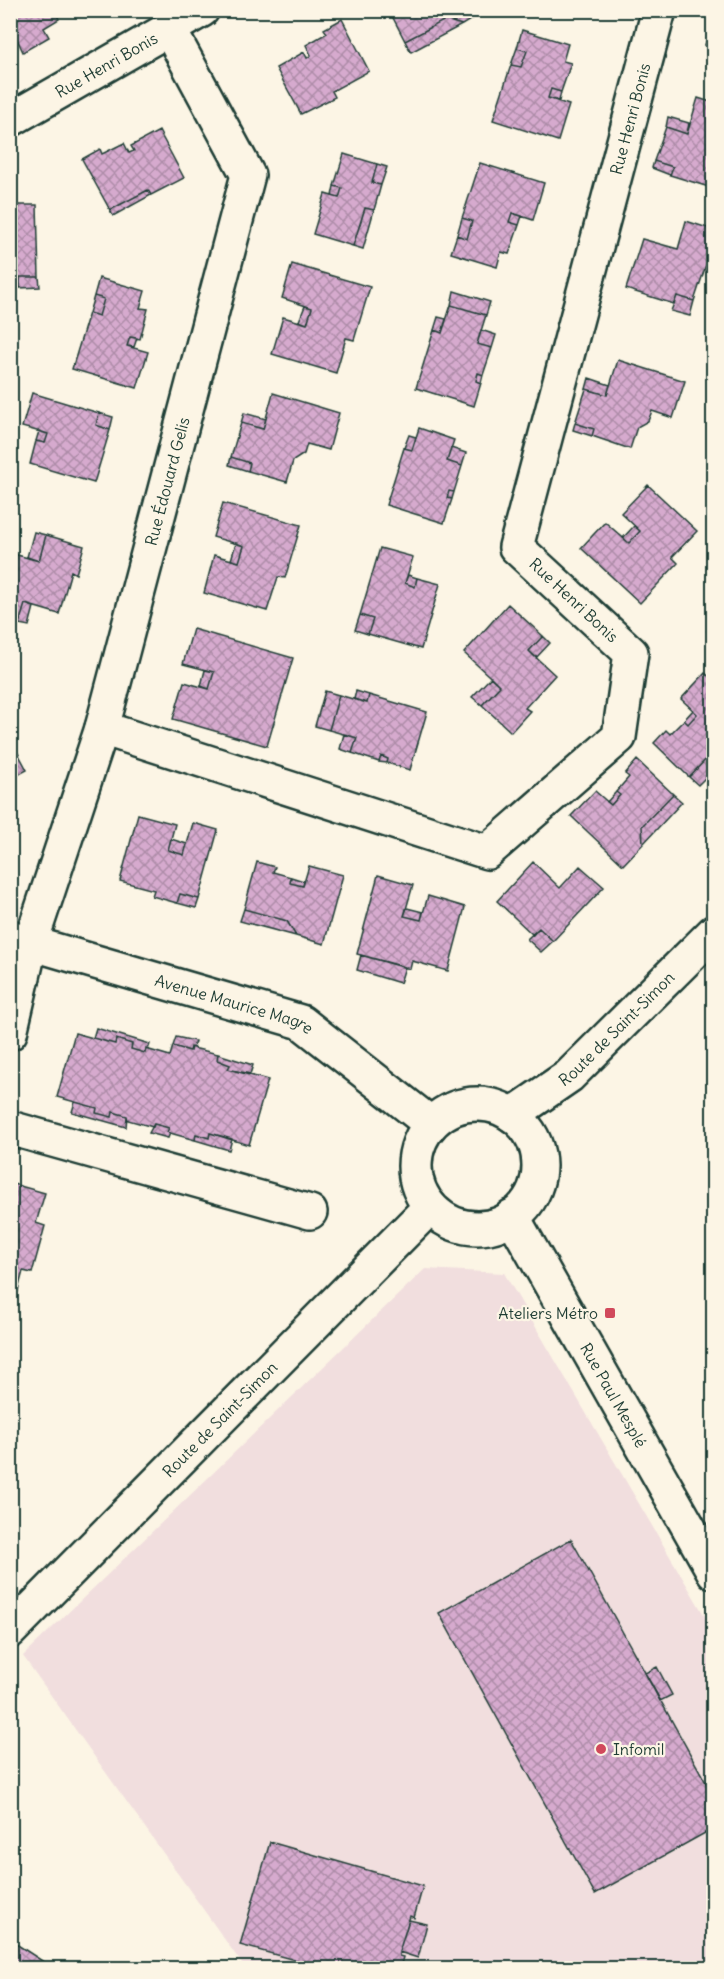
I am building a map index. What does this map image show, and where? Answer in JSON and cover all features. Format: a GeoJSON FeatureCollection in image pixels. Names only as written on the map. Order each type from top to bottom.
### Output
{"type":"FeatureCollection","features":[{"type":"Feature","properties":{"kind":"street","name":"Rue Henri Bonis"},"geometry":{"type":"LineString","coordinates":[[10,120],[202,10]]}},
{"type":"Feature","properties":{"kind":"street","name":"Rue Henri Bonis"},"geometry":{"type":"LineString","coordinates":[[102,728],[487,852],[619,737],[630,652],[516,547],[659,10]]}},
{"type":"Feature","properties":{"kind":"street","name":"Rue Édouard Gelis"},"geometry":{"type":"LineString","coordinates":[[10,1033],[21,939],[102,728],[248,175],[169,29]]}},
{"type":"Feature","properties":{"kind":"street","name":"Route de Saint-Simon"},"geometry":{"type":"LineString","coordinates":[[512,1115],[568,1076],[714,932]]}},
{"type":"Feature","properties":{"kind":"street","name":"Avenue Maurice Magre"},"geometry":{"type":"LineString","coordinates":[[21,939],[301,1022],[431,1124]]}},
{"type":"Feature","properties":{"kind":"street"},"geometry":{"type":"LineString","coordinates":[[463,1105],[494,1106],[512,1115],[530,1134],[538,1162],[538,1177],[527,1202],[501,1223],[483,1227],[470,1227],[448,1220],[430,1207],[416,1178],[415,1169],[418,1145],[431,1124],[444,1113],[463,1105]]}},
{"type":"Feature","properties":{"kind":"street"},"geometry":{"type":"LineString","coordinates":[[10,1128],[310,1212]]}},
{"type":"Feature","properties":{"kind":"street","name":"Route de Saint-Simon"},"geometry":{"type":"LineString","coordinates":[[10,1631],[430,1207]]}},
{"type":"Feature","properties":{"kind":"street","name":"Rue Paul Mesplé"},"geometry":{"type":"LineString","coordinates":[[512,1216],[714,1572]]}},
{"type":"Feature","properties":{"kind":"shaded area"},"geometry":{"type":"Polygon","coordinates":[[[425,1269],[504,1273],[713,1630],[713,1968],[245,1968],[23,1656],[425,1269]]]}},
{"type":"Feature","properties":{"kind":"building"},"geometry":{"type":"Polygon","coordinates":[[[10,10],[54,10],[59,19],[44,28],[49,37],[23,52],[17,39],[12,42],[14,46],[10,48],[10,10]]]}},
{"type":"Feature","properties":{"kind":"building"},"geometry":{"type":"Polygon","coordinates":[[[389,10],[487,10],[462,25],[445,20],[405,41],[389,10]]]}},
{"type":"Feature","properties":{"kind":"building"},"geometry":{"type":"Polygon","coordinates":[[[575,10],[593,10],[592,15],[575,10]]]}},
{"type":"Feature","properties":{"kind":"building"},"geometry":{"type":"Polygon","coordinates":[[[342,19],[369,71],[332,91],[335,97],[301,114],[276,68],[304,52],[307,58],[311,55],[306,45],[327,33],[324,29],[342,19]]]}},
{"type":"Feature","properties":{"kind":"building"},"geometry":{"type":"Polygon","coordinates":[[[714,19],[714,47],[705,45],[714,19]]]}},
{"type":"Feature","properties":{"kind":"building"},"geometry":{"type":"Polygon","coordinates":[[[445,20],[462,25],[411,52],[405,41],[445,20]]]}},
{"type":"Feature","properties":{"kind":"building"},"geometry":{"type":"Polygon","coordinates":[[[522,30],[568,44],[563,61],[571,63],[561,92],[551,89],[548,98],[569,105],[558,141],[493,120],[511,65],[521,67],[527,51],[517,48],[522,30]]]}},
{"type":"Feature","properties":{"kind":"building"},"geometry":{"type":"Polygon","coordinates":[[[517,48],[527,51],[521,67],[511,65],[517,48]]]}},
{"type":"Feature","properties":{"kind":"building"},"geometry":{"type":"Polygon","coordinates":[[[551,89],[561,92],[559,101],[548,98],[551,89]]]}},
{"type":"Feature","properties":{"kind":"building"},"geometry":{"type":"Polygon","coordinates":[[[698,98],[714,103],[714,174],[709,187],[670,175],[673,167],[654,161],[666,127],[687,134],[698,98]]]}},
{"type":"Feature","properties":{"kind":"building"},"geometry":{"type":"Polygon","coordinates":[[[668,117],[689,123],[687,134],[666,127],[668,117]]]}},
{"type":"Feature","properties":{"kind":"building"},"geometry":{"type":"Polygon","coordinates":[[[159,131],[184,178],[151,195],[148,190],[110,210],[82,159],[100,149],[102,154],[124,143],[129,153],[134,151],[131,146],[159,131]]]}},
{"type":"Feature","properties":{"kind":"building"},"geometry":{"type":"Polygon","coordinates":[[[344,154],[377,164],[372,183],[381,185],[374,210],[365,208],[353,246],[313,234],[325,194],[339,198],[342,188],[334,186],[344,154]]]}},
{"type":"Feature","properties":{"kind":"building"},"geometry":{"type":"Polygon","coordinates":[[[654,161],[673,167],[670,175],[652,168],[654,161]]]}},
{"type":"Feature","properties":{"kind":"building"},"geometry":{"type":"Polygon","coordinates":[[[480,163],[544,183],[533,220],[512,213],[509,222],[519,225],[509,254],[501,252],[497,267],[451,253],[457,235],[467,239],[472,221],[462,218],[480,163]]]}},
{"type":"Feature","properties":{"kind":"building"},"geometry":{"type":"Polygon","coordinates":[[[377,164],[387,167],[381,185],[372,183],[377,164]]]}},
{"type":"Feature","properties":{"kind":"building"},"geometry":{"type":"Polygon","coordinates":[[[334,186],[342,188],[339,198],[332,196],[334,186]]]}},
{"type":"Feature","properties":{"kind":"building"},"geometry":{"type":"Polygon","coordinates":[[[148,190],[151,195],[113,216],[110,210],[148,190]]]}},
{"type":"Feature","properties":{"kind":"building"},"geometry":{"type":"Polygon","coordinates":[[[11,205],[37,205],[39,277],[20,277],[20,288],[10,288],[10,238],[13,238],[11,205]]]}},
{"type":"Feature","properties":{"kind":"building"},"geometry":{"type":"Polygon","coordinates":[[[365,208],[374,210],[363,249],[353,246],[365,208]]]}},
{"type":"Feature","properties":{"kind":"building"},"geometry":{"type":"Polygon","coordinates":[[[512,213],[522,216],[519,225],[509,222],[512,213]]]}},
{"type":"Feature","properties":{"kind":"building"},"geometry":{"type":"Polygon","coordinates":[[[462,218],[472,221],[467,239],[457,235],[462,218]]]}},
{"type":"Feature","properties":{"kind":"building"},"geometry":{"type":"Polygon","coordinates":[[[686,221],[714,230],[714,241],[694,301],[677,296],[674,304],[626,289],[642,239],[678,249],[686,221]]]}},
{"type":"Feature","properties":{"kind":"building"},"geometry":{"type":"Polygon","coordinates":[[[292,264],[370,287],[354,340],[346,338],[336,373],[272,354],[283,317],[307,324],[312,308],[282,298],[292,264]]]}},
{"type":"Feature","properties":{"kind":"building"},"geometry":{"type":"Polygon","coordinates":[[[20,277],[39,277],[40,287],[20,288],[20,277]]]}},
{"type":"Feature","properties":{"kind":"building"},"geometry":{"type":"Polygon","coordinates":[[[99,278],[145,291],[140,308],[148,309],[140,339],[130,337],[127,346],[148,352],[137,388],[72,369],[89,313],[99,316],[104,299],[94,296],[99,278]]]}},
{"type":"Feature","properties":{"kind":"building"},"geometry":{"type":"Polygon","coordinates":[[[454,291],[490,302],[486,315],[451,305],[454,291]]]}},
{"type":"Feature","properties":{"kind":"building"},"geometry":{"type":"Polygon","coordinates":[[[94,296],[104,299],[99,316],[89,313],[94,296]]]}},
{"type":"Feature","properties":{"kind":"building"},"geometry":{"type":"Polygon","coordinates":[[[677,296],[694,301],[690,316],[671,311],[677,296]]]}},
{"type":"Feature","properties":{"kind":"building"},"geometry":{"type":"Polygon","coordinates":[[[451,305],[486,315],[477,344],[492,348],[483,375],[478,373],[476,381],[481,383],[474,406],[416,388],[434,330],[442,333],[451,305]]]}},
{"type":"Feature","properties":{"kind":"building"},"geometry":{"type":"Polygon","coordinates":[[[305,306],[312,308],[307,324],[299,321],[305,306]]]}},
{"type":"Feature","properties":{"kind":"building"},"geometry":{"type":"Polygon","coordinates":[[[438,317],[446,319],[442,333],[434,330],[438,317]]]}},
{"type":"Feature","properties":{"kind":"building"},"geometry":{"type":"Polygon","coordinates":[[[481,330],[496,335],[492,348],[477,344],[481,330]]]}},
{"type":"Feature","properties":{"kind":"building"},"geometry":{"type":"Polygon","coordinates":[[[130,337],[137,338],[134,347],[127,346],[130,337]]]}},
{"type":"Feature","properties":{"kind":"building"},"geometry":{"type":"Polygon","coordinates":[[[618,360],[685,381],[673,418],[652,411],[648,421],[637,427],[630,449],[592,436],[594,429],[575,423],[586,389],[607,395],[618,360]]]}},
{"type":"Feature","properties":{"kind":"building"},"geometry":{"type":"Polygon","coordinates":[[[478,373],[483,375],[481,383],[476,381],[478,373]]]}},
{"type":"Feature","properties":{"kind":"building"},"geometry":{"type":"Polygon","coordinates":[[[589,378],[610,385],[607,395],[586,389],[589,378]]]}},
{"type":"Feature","properties":{"kind":"building"},"geometry":{"type":"Polygon","coordinates":[[[32,393],[99,413],[96,425],[110,430],[94,483],[30,464],[36,441],[45,443],[48,434],[22,427],[32,393]]]}},
{"type":"Feature","properties":{"kind":"building"},"geometry":{"type":"Polygon","coordinates":[[[273,393],[339,413],[329,450],[307,444],[304,454],[293,461],[287,482],[248,471],[250,463],[231,457],[241,423],[263,429],[273,393]]]}},
{"type":"Feature","properties":{"kind":"building"},"geometry":{"type":"Polygon","coordinates":[[[99,413],[113,417],[110,430],[96,425],[99,413]]]}},
{"type":"Feature","properties":{"kind":"building"},"geometry":{"type":"Polygon","coordinates":[[[244,413],[266,419],[263,429],[241,423],[244,413]]]}},
{"type":"Feature","properties":{"kind":"building"},"geometry":{"type":"Polygon","coordinates":[[[575,423],[594,429],[592,436],[573,430],[575,423]]]}},
{"type":"Feature","properties":{"kind":"building"},"geometry":{"type":"Polygon","coordinates":[[[419,428],[454,440],[447,461],[462,466],[454,492],[449,491],[447,498],[452,499],[444,523],[386,505],[404,448],[412,450],[419,428]]]}},
{"type":"Feature","properties":{"kind":"building"},"geometry":{"type":"Polygon","coordinates":[[[39,431],[48,434],[45,443],[36,441],[39,431]]]}},
{"type":"Feature","properties":{"kind":"building"},"geometry":{"type":"Polygon","coordinates":[[[409,435],[416,437],[412,450],[404,448],[409,435]]]}},
{"type":"Feature","properties":{"kind":"building"},"geometry":{"type":"Polygon","coordinates":[[[451,448],[466,453],[462,466],[447,461],[451,448]]]}},
{"type":"Feature","properties":{"kind":"building"},"geometry":{"type":"Polygon","coordinates":[[[231,457],[250,463],[248,471],[229,465],[231,457]]]}},
{"type":"Feature","properties":{"kind":"building"},"geometry":{"type":"Polygon","coordinates":[[[648,485],[697,531],[672,557],[678,563],[640,603],[581,548],[605,522],[629,543],[640,531],[621,513],[648,485]]]}},
{"type":"Feature","properties":{"kind":"building"},"geometry":{"type":"Polygon","coordinates":[[[449,491],[454,492],[452,499],[447,498],[449,491]]]}},
{"type":"Feature","properties":{"kind":"building"},"geometry":{"type":"Polygon","coordinates":[[[223,503],[301,525],[285,578],[278,577],[267,611],[204,593],[214,555],[239,562],[244,546],[213,537],[223,503]]]}},
{"type":"Feature","properties":{"kind":"building"},"geometry":{"type":"Polygon","coordinates":[[[634,526],[640,531],[629,543],[623,538],[634,526]]]}},
{"type":"Feature","properties":{"kind":"building"},"geometry":{"type":"Polygon","coordinates":[[[34,532],[46,535],[39,561],[27,557],[34,532]]]}},
{"type":"Feature","properties":{"kind":"building"},"geometry":{"type":"Polygon","coordinates":[[[46,535],[84,546],[76,574],[71,571],[59,614],[25,604],[19,624],[10,621],[10,553],[39,561],[46,535]]]}},
{"type":"Feature","properties":{"kind":"building"},"geometry":{"type":"Polygon","coordinates":[[[236,543],[244,546],[239,562],[231,560],[236,543]]]}},
{"type":"Feature","properties":{"kind":"building"},"geometry":{"type":"Polygon","coordinates":[[[380,548],[413,557],[405,583],[415,587],[417,578],[440,584],[421,649],[368,634],[373,619],[360,615],[380,548]]]}},
{"type":"Feature","properties":{"kind":"building"},"geometry":{"type":"Polygon","coordinates":[[[408,575],[417,578],[415,587],[405,583],[408,575]]]}},
{"type":"Feature","properties":{"kind":"building"},"geometry":{"type":"Polygon","coordinates":[[[25,604],[34,607],[29,626],[19,624],[25,604]]]}},
{"type":"Feature","properties":{"kind":"building"},"geometry":{"type":"Polygon","coordinates":[[[508,604],[543,636],[529,651],[555,675],[525,708],[530,711],[511,732],[482,705],[500,686],[464,653],[508,604]]]}},
{"type":"Feature","properties":{"kind":"building"},"geometry":{"type":"Polygon","coordinates":[[[360,615],[373,619],[368,634],[355,630],[360,615]]]}},
{"type":"Feature","properties":{"kind":"building"},"geometry":{"type":"Polygon","coordinates":[[[714,624],[714,637],[707,631],[714,624]]]}},
{"type":"Feature","properties":{"kind":"building"},"geometry":{"type":"Polygon","coordinates":[[[193,629],[293,658],[267,746],[173,719],[184,682],[209,689],[214,672],[183,664],[193,629]]]}},
{"type":"Feature","properties":{"kind":"building"},"geometry":{"type":"Polygon","coordinates":[[[543,636],[550,643],[536,658],[529,651],[543,636]]]}},
{"type":"Feature","properties":{"kind":"building"},"geometry":{"type":"Polygon","coordinates":[[[205,670],[214,672],[209,689],[201,686],[205,670]]]}},
{"type":"Feature","properties":{"kind":"building"},"geometry":{"type":"Polygon","coordinates":[[[705,673],[714,681],[714,751],[689,777],[654,743],[666,730],[670,734],[684,720],[688,724],[697,714],[681,699],[705,673]]]}},
{"type":"Feature","properties":{"kind":"building"},"geometry":{"type":"Polygon","coordinates":[[[491,677],[500,686],[482,705],[472,697],[491,677]]]}},
{"type":"Feature","properties":{"kind":"building"},"geometry":{"type":"Polygon","coordinates":[[[325,691],[339,695],[329,730],[315,726],[325,691]]]}},
{"type":"Feature","properties":{"kind":"building"},"geometry":{"type":"Polygon","coordinates":[[[356,691],[369,695],[367,703],[354,699],[356,691]]]}},
{"type":"Feature","properties":{"kind":"building"},"geometry":{"type":"Polygon","coordinates":[[[339,695],[367,703],[369,695],[427,712],[410,770],[387,763],[388,759],[381,756],[379,762],[352,753],[357,738],[329,730],[339,695]]]}},
{"type":"Feature","properties":{"kind":"building"},"geometry":{"type":"Polygon","coordinates":[[[693,710],[697,714],[688,724],[684,720],[693,710]]]}},
{"type":"Feature","properties":{"kind":"building"},"geometry":{"type":"Polygon","coordinates":[[[344,734],[357,738],[352,753],[340,749],[344,734]]]}},
{"type":"Feature","properties":{"kind":"building"},"geometry":{"type":"Polygon","coordinates":[[[10,738],[27,770],[12,778],[16,784],[10,787],[10,738]]]}},
{"type":"Feature","properties":{"kind":"building"},"geometry":{"type":"Polygon","coordinates":[[[714,751],[714,769],[698,785],[689,777],[714,751]]]}},
{"type":"Feature","properties":{"kind":"building"},"geometry":{"type":"Polygon","coordinates":[[[381,756],[388,759],[387,763],[379,762],[381,756]]]}},
{"type":"Feature","properties":{"kind":"building"},"geometry":{"type":"Polygon","coordinates":[[[637,760],[673,794],[642,826],[643,844],[623,865],[571,816],[595,791],[611,805],[620,795],[616,792],[629,777],[625,774],[637,760]]]}},
{"type":"Feature","properties":{"kind":"building"},"geometry":{"type":"Polygon","coordinates":[[[616,792],[620,795],[611,805],[607,802],[616,792]]]}},
{"type":"Feature","properties":{"kind":"building"},"geometry":{"type":"Polygon","coordinates":[[[673,794],[682,802],[643,844],[642,826],[673,794]]]}},
{"type":"Feature","properties":{"kind":"building"},"geometry":{"type":"Polygon","coordinates":[[[138,814],[175,824],[168,850],[184,855],[193,823],[218,830],[199,899],[180,894],[177,903],[152,896],[154,890],[120,881],[138,814]]]}},
{"type":"Feature","properties":{"kind":"building"},"geometry":{"type":"Polygon","coordinates":[[[171,839],[187,844],[184,855],[168,850],[171,839]]]}},
{"type":"Feature","properties":{"kind":"building"},"geometry":{"type":"Polygon","coordinates":[[[257,862],[275,867],[273,872],[291,877],[290,883],[303,886],[309,866],[343,875],[324,944],[296,936],[287,921],[244,909],[257,862]]]}},
{"type":"Feature","properties":{"kind":"building"},"geometry":{"type":"Polygon","coordinates":[[[533,862],[560,888],[580,866],[604,887],[553,941],[539,928],[533,935],[497,901],[533,862]]]}},
{"type":"Feature","properties":{"kind":"building"},"geometry":{"type":"Polygon","coordinates":[[[378,875],[413,885],[404,916],[421,920],[428,896],[465,907],[448,971],[412,961],[410,969],[357,954],[378,875]]]}},
{"type":"Feature","properties":{"kind":"building"},"geometry":{"type":"Polygon","coordinates":[[[291,877],[304,881],[303,886],[290,883],[291,877]]]}},
{"type":"Feature","properties":{"kind":"building"},"geometry":{"type":"Polygon","coordinates":[[[180,894],[199,899],[196,908],[177,903],[180,894]]]}},
{"type":"Feature","properties":{"kind":"building"},"geometry":{"type":"Polygon","coordinates":[[[407,908],[423,912],[421,920],[404,916],[407,908]]]}},
{"type":"Feature","properties":{"kind":"building"},"geometry":{"type":"Polygon","coordinates":[[[244,909],[287,921],[296,936],[240,921],[244,909]]]}},
{"type":"Feature","properties":{"kind":"building"},"geometry":{"type":"Polygon","coordinates":[[[539,928],[553,941],[541,952],[527,939],[539,928]]]}},
{"type":"Feature","properties":{"kind":"building"},"geometry":{"type":"Polygon","coordinates":[[[361,955],[405,967],[400,983],[357,970],[361,955]]]}},
{"type":"Feature","properties":{"kind":"building"},"geometry":{"type":"Polygon","coordinates":[[[96,1028],[150,1044],[148,1050],[146,1049],[145,1053],[131,1049],[132,1044],[116,1039],[115,1044],[93,1038],[96,1028]]]}},
{"type":"Feature","properties":{"kind":"building"},"geometry":{"type":"Polygon","coordinates":[[[75,1033],[115,1044],[116,1039],[132,1044],[131,1049],[145,1053],[146,1049],[170,1056],[173,1046],[190,1051],[191,1047],[218,1054],[217,1060],[230,1065],[228,1069],[268,1080],[249,1145],[210,1133],[209,1138],[196,1134],[195,1140],[167,1132],[169,1128],[154,1124],[153,1127],[128,1120],[127,1116],[113,1112],[112,1117],[96,1113],[97,1108],[57,1097],[75,1033]]]}},
{"type":"Feature","properties":{"kind":"building"},"geometry":{"type":"Polygon","coordinates":[[[176,1037],[195,1041],[193,1048],[191,1047],[190,1051],[173,1046],[176,1037]]]}},
{"type":"Feature","properties":{"kind":"building"},"geometry":{"type":"Polygon","coordinates":[[[218,1054],[253,1065],[250,1074],[228,1069],[230,1065],[217,1060],[218,1054]]]}},
{"type":"Feature","properties":{"kind":"building"},"geometry":{"type":"Polygon","coordinates":[[[75,1102],[97,1108],[96,1113],[112,1117],[113,1112],[127,1116],[126,1127],[72,1112],[75,1102]]]}},
{"type":"Feature","properties":{"kind":"building"},"geometry":{"type":"Polygon","coordinates":[[[154,1124],[169,1128],[168,1138],[149,1133],[154,1124]]]}},
{"type":"Feature","properties":{"kind":"building"},"geometry":{"type":"Polygon","coordinates":[[[210,1133],[232,1139],[229,1150],[195,1140],[196,1134],[209,1138],[210,1133]]]}},
{"type":"Feature","properties":{"kind":"building"},"geometry":{"type":"Polygon","coordinates":[[[13,1184],[45,1193],[36,1223],[45,1226],[32,1273],[23,1271],[15,1302],[10,1300],[10,1225],[13,1218],[10,1218],[10,1194],[13,1184]]]}},
{"type":"Feature","properties":{"kind":"building","name":"Infomil"},"geometry":{"type":"Polygon","coordinates":[[[571,1539],[714,1797],[714,1828],[595,1894],[439,1613],[571,1539]]]}},
{"type":"Feature","properties":{"kind":"building"},"geometry":{"type":"Polygon","coordinates":[[[657,1667],[672,1695],[660,1701],[645,1673],[657,1667]]]}},
{"type":"Feature","properties":{"kind":"building"},"geometry":{"type":"Polygon","coordinates":[[[270,1842],[423,1886],[414,1918],[410,1916],[399,1952],[399,1956],[403,1957],[400,1968],[324,1968],[240,1945],[270,1842]]]}},
{"type":"Feature","properties":{"kind":"building"},"geometry":{"type":"Polygon","coordinates":[[[409,1920],[427,1924],[418,1958],[399,1952],[409,1920]]]}},
{"type":"Feature","properties":{"kind":"building"},"geometry":{"type":"Polygon","coordinates":[[[10,1940],[53,1968],[10,1968],[10,1940]]]}},
{"type":"Feature","properties":{"kind":"place","name":"Ateliers Métro"},"geometry":{"type":"Point","coordinates":[610,1313]}},
{"type":"Feature","properties":{"kind":"place","name":"Infomil"},"geometry":{"type":"Point","coordinates":[601,1749]}}]}
